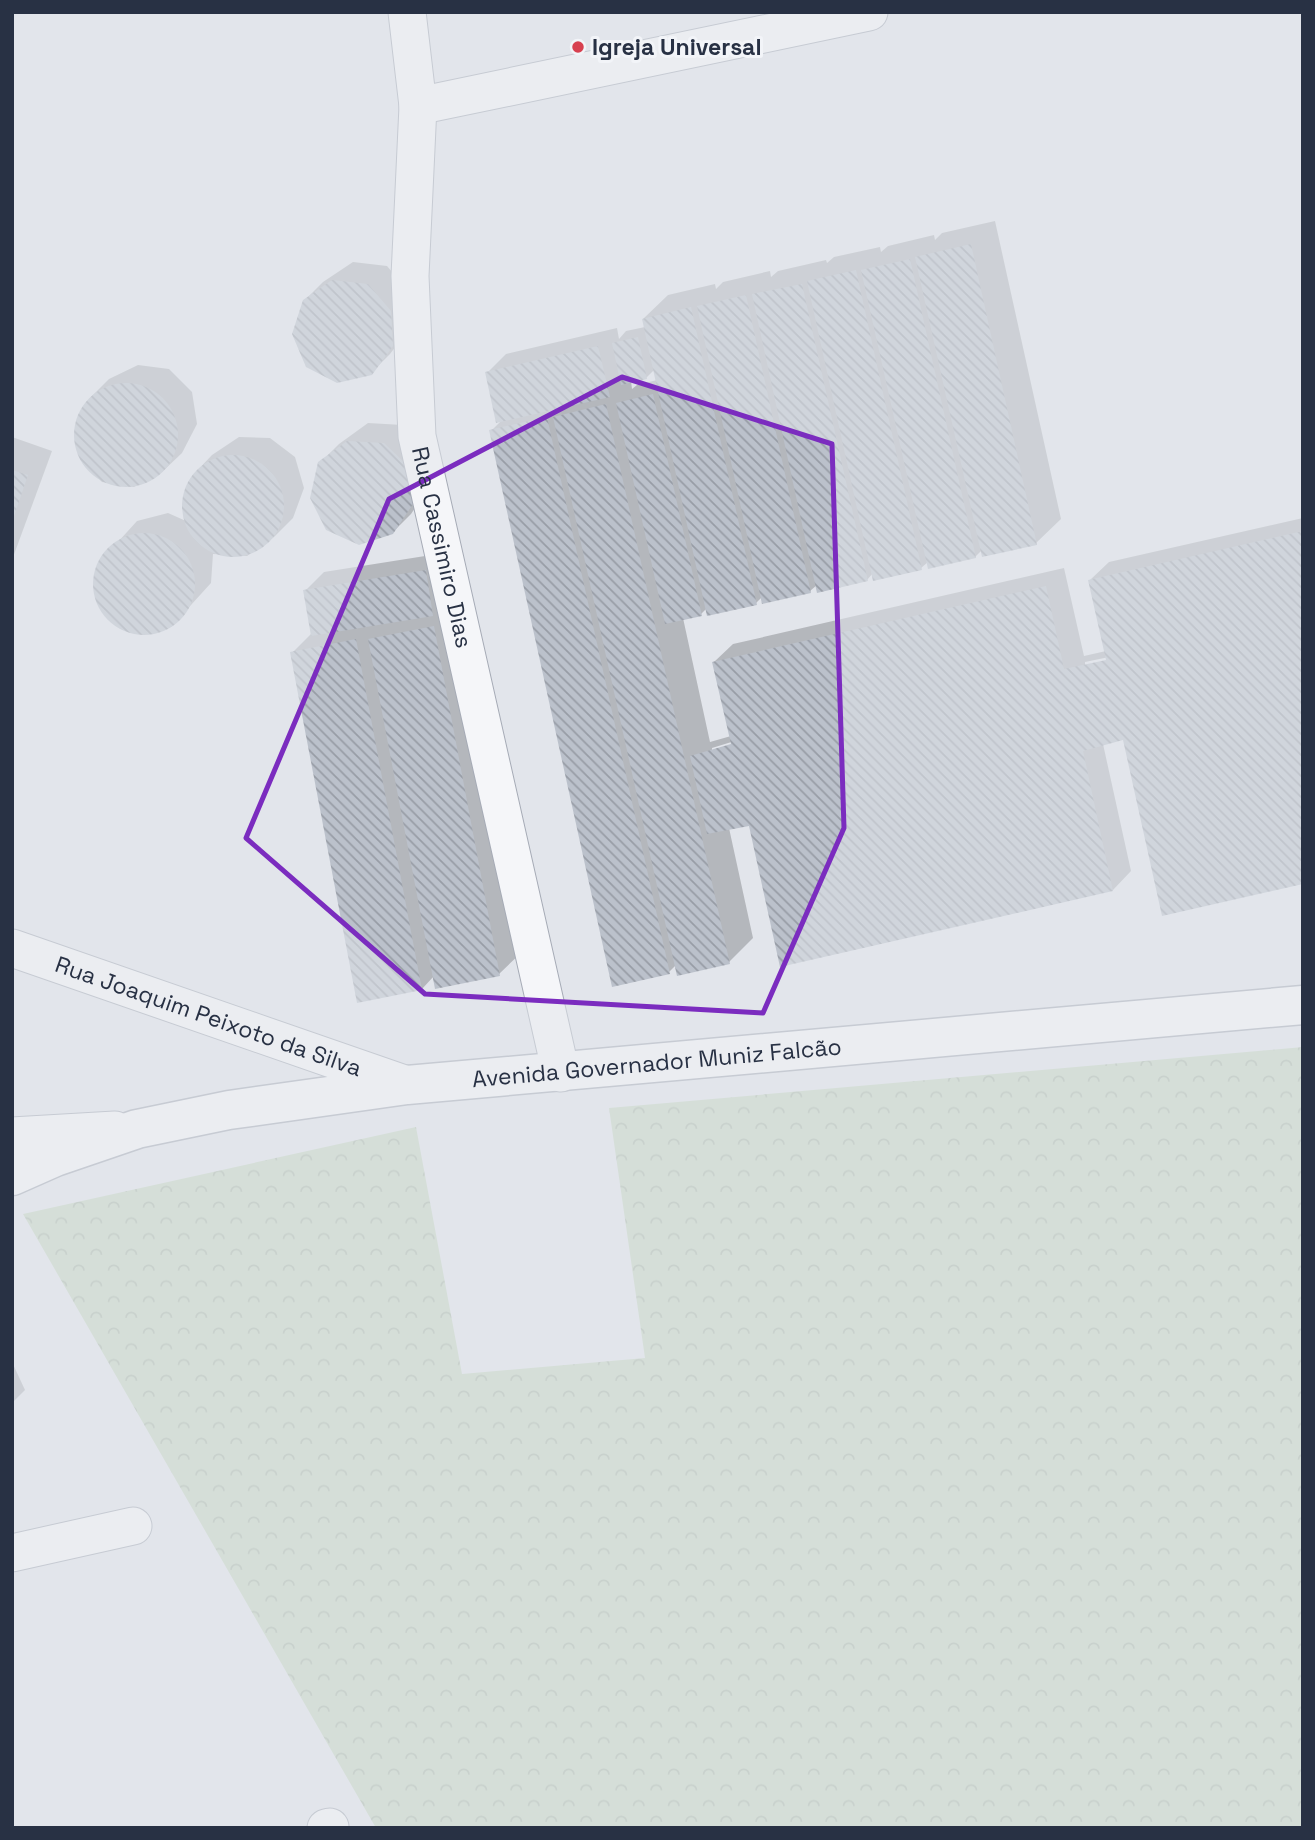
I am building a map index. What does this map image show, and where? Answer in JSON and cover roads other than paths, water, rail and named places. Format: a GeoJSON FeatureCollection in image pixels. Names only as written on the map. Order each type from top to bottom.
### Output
{"type":"FeatureCollection","features":[{"type":"Feature","properties":{"kind":"street","name":"Rua Cassimiro Dias"},"geometry":{"type":"LineString","coordinates":[[407,12],[418,106],[410,276],[418,436],[561,1073]]}},
{"type":"Feature","properties":{"kind":"street"},"geometry":{"type":"LineString","coordinates":[[418,106],[869,12]]}},
{"type":"Feature","properties":{"kind":"street","name":"Rua Joaquim Peixoto da Silva"},"geometry":{"type":"LineString","coordinates":[[12,948],[407,1085]]}},
{"type":"Feature","properties":{"kind":"street","name":"Avenida Governador Muniz Falcão"},"geometry":{"type":"LineString","coordinates":[[12,1136],[137,1129],[229,1110],[407,1085],[1303,1005]]}},
{"type":"Feature","properties":{"kind":"street"},"geometry":{"type":"LineString","coordinates":[[12,1176],[55,1157],[137,1129]]}},
{"type":"Feature","properties":{"kind":"street"},"geometry":{"type":"LineString","coordinates":[[12,1553],[133,1526]]}},
{"type":"Feature","properties":{"kind":"place","name":"Igreja Universal"},"geometry":{"type":"Point","coordinates":[578,47]}}]}
